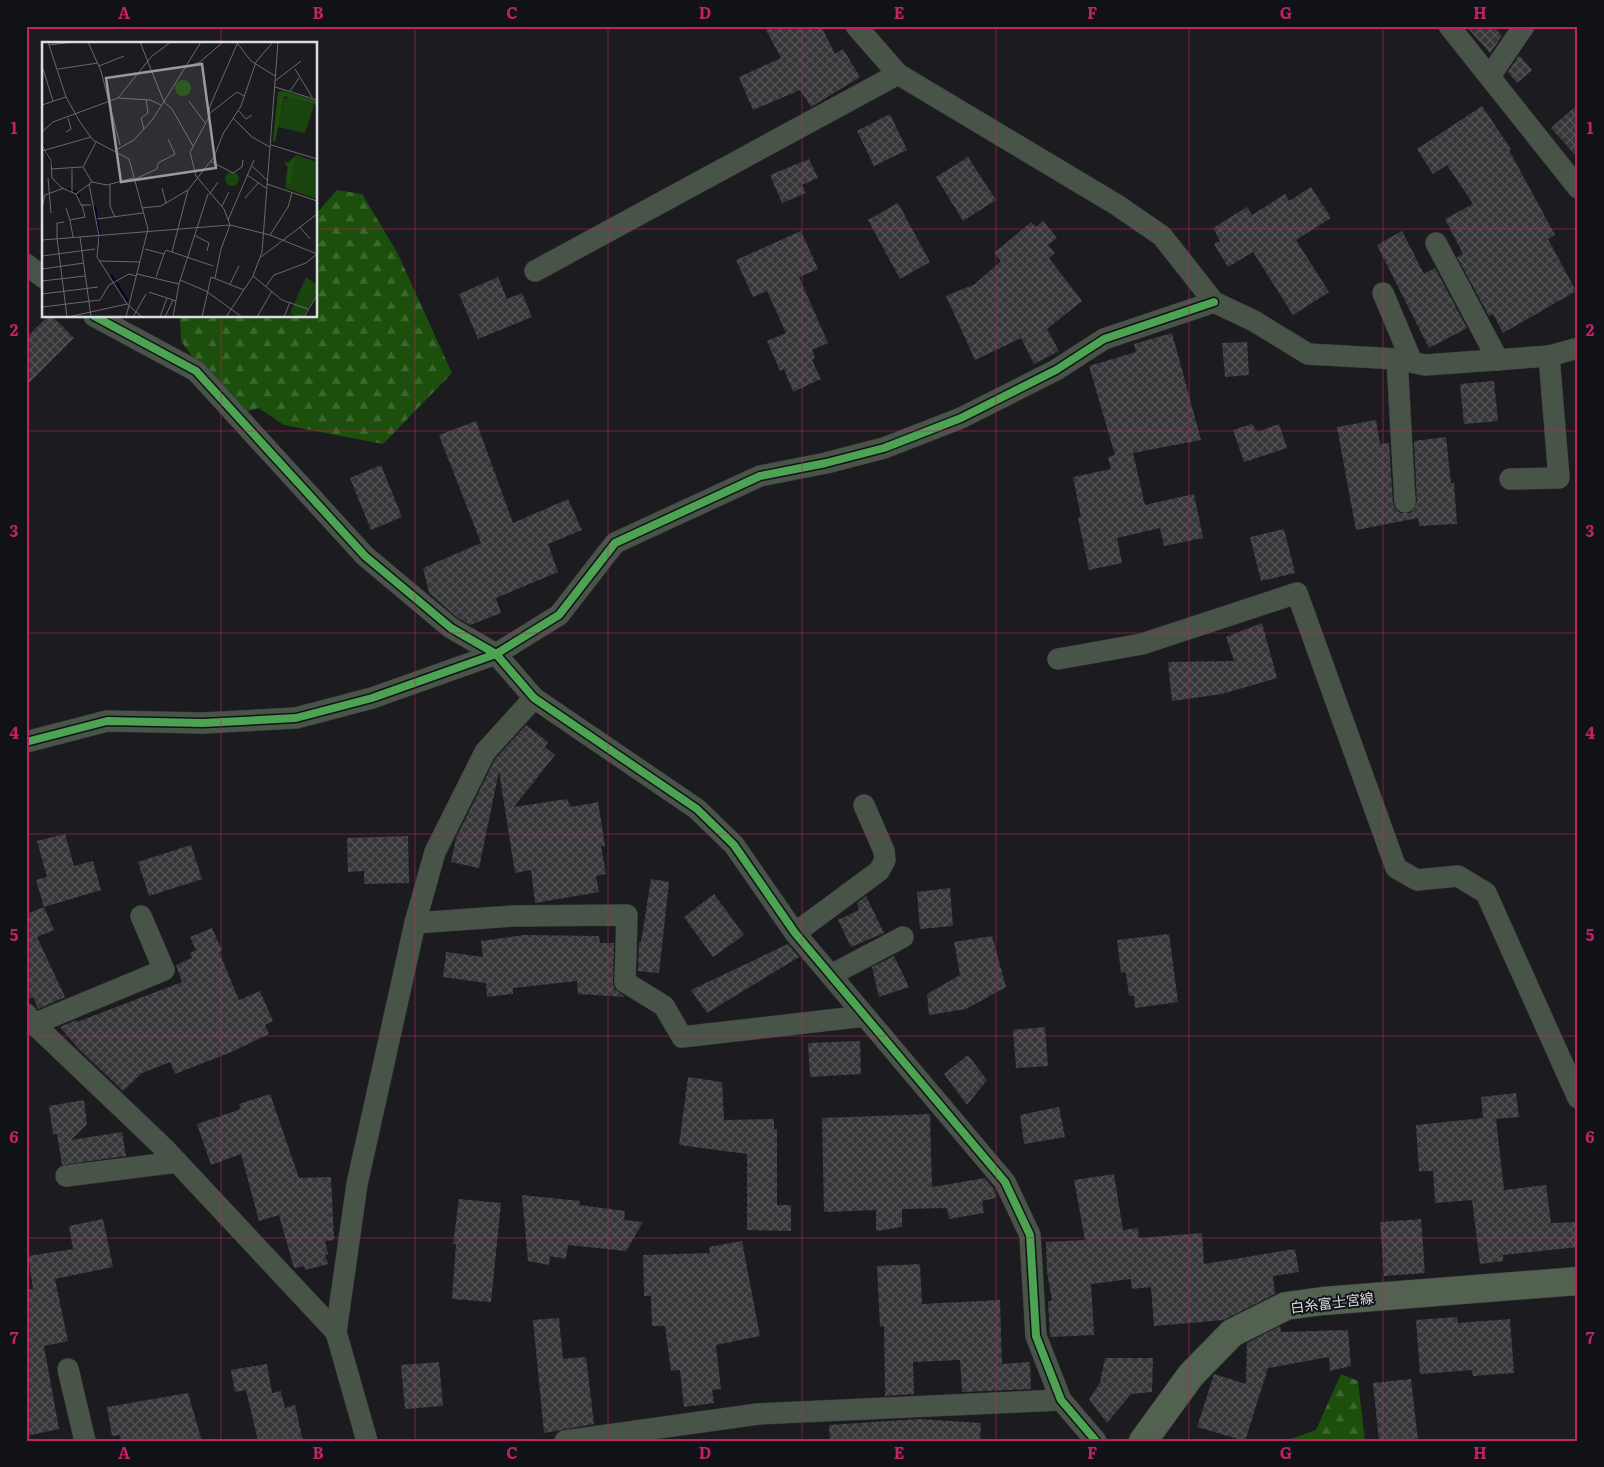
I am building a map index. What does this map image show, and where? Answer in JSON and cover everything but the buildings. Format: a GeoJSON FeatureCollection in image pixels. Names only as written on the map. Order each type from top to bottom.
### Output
{"type":"FeatureCollection","features":[{"type":"Feature","properties":{"kind":"main road","name":"白糸富士宮線"},"geometry":{"type":"LineString","coordinates":[[1144,1441],[1191,1375],[1232,1334],[1286,1306],[1323,1301],[1577,1285]]}},
{"type":"Feature","properties":{"kind":"street"},"geometry":{"type":"LineString","coordinates":[[856,26],[898,74],[1117,205],[1162,236],[1214,302],[1254,321],[1308,354],[1405,361],[1425,365],[1549,356],[1578,348]]}},
{"type":"Feature","properties":{"kind":"street"},"geometry":{"type":"LineString","coordinates":[[1449,26],[1578,188]]}},
{"type":"Feature","properties":{"kind":"street"},"geometry":{"type":"LineString","coordinates":[[1490,76],[1524,26]]}},
{"type":"Feature","properties":{"kind":"street"},"geometry":{"type":"LineString","coordinates":[[535,271],[898,74]]}},
{"type":"Feature","properties":{"kind":"street"},"geometry":{"type":"LineString","coordinates":[[1436,243],[1498,360]]}},
{"type":"Feature","properties":{"kind":"street"},"geometry":{"type":"LineString","coordinates":[[26,264],[42,276]]}},
{"type":"Feature","properties":{"kind":"street"},"geometry":{"type":"LineString","coordinates":[[1383,293],[1405,361],[1404,502]]}},
{"type":"Feature","properties":{"kind":"street"},"geometry":{"type":"LineString","coordinates":[[26,742],[107,721],[203,723],[296,718],[372,698],[496,654],[558,615],[615,543],[760,476],[826,463],[884,448],[961,418],[1056,370],[1104,339],[1214,302]]}},
{"type":"Feature","properties":{"kind":"street"},"geometry":{"type":"LineString","coordinates":[[98,318],[196,371],[365,556],[451,628],[496,654],[534,698],[697,809],[734,845],[795,933],[1005,1182],[1030,1235],[1036,1336],[1060,1400],[1096,1441]]}},
{"type":"Feature","properties":{"kind":"street"},"geometry":{"type":"LineString","coordinates":[[1510,479],[1559,478],[1549,356]]}},
{"type":"Feature","properties":{"kind":"street"},"geometry":{"type":"LineString","coordinates":[[1058,659],[1142,644],[1297,593],[1396,868],[1417,880],[1458,876],[1486,893],[1578,1098]]}},
{"type":"Feature","properties":{"kind":"street"},"geometry":{"type":"LineString","coordinates":[[368,1441],[336,1332],[357,1184],[415,922],[435,852],[485,752],[534,698]]}},
{"type":"Feature","properties":{"kind":"street"},"geometry":{"type":"LineString","coordinates":[[795,933],[879,871],[885,860],[884,851],[864,805]]}},
{"type":"Feature","properties":{"kind":"street"},"geometry":{"type":"LineString","coordinates":[[415,922],[513,916],[627,915],[625,982],[664,1006],[682,1037],[865,1016]]}},
{"type":"Feature","properties":{"kind":"street"},"geometry":{"type":"LineString","coordinates":[[141,916],[164,970],[30,1019],[177,1162],[336,1332]]}},
{"type":"Feature","properties":{"kind":"street"},"geometry":{"type":"LineString","coordinates":[[831,975],[902,937]]}},
{"type":"Feature","properties":{"kind":"street"},"geometry":{"type":"LineString","coordinates":[[66,1176],[177,1162]]}},
{"type":"Feature","properties":{"kind":"street"},"geometry":{"type":"LineString","coordinates":[[68,1369],[85,1441]]}},
{"type":"Feature","properties":{"kind":"street"},"geometry":{"type":"LineString","coordinates":[[565,1441],[758,1414],[1060,1400]]}},
{"type":"Feature","properties":{"kind":"green space"},"geometry":{"type":"Polygon","coordinates":[[[337,190],[362,194],[397,252],[452,373],[383,444],[284,425],[259,408],[235,415],[181,341],[180,318],[318,318],[318,212],[337,190]]]}},
{"type":"Feature","properties":{"kind":"green space"},"geometry":{"type":"Polygon","coordinates":[[[1341,1374],[1358,1381],[1365,1441],[1285,1441],[1316,1430],[1341,1374]]]}},
{"type":"Feature","properties":{"kind":"cycle path"},"geometry":{"type":"LineString","coordinates":[[26,742],[107,721],[203,723],[296,718],[372,698],[496,654],[559,615],[615,543],[760,476],[826,463],[884,448],[961,418],[1056,370],[1104,339],[1214,302]]}},
{"type":"Feature","properties":{"kind":"cycle path"},"geometry":{"type":"LineString","coordinates":[[98,318],[196,371],[365,556],[451,628],[496,654],[534,698],[697,809],[734,845],[795,933],[1005,1182],[1030,1235],[1036,1336],[1061,1400],[1096,1441]]}}]}
